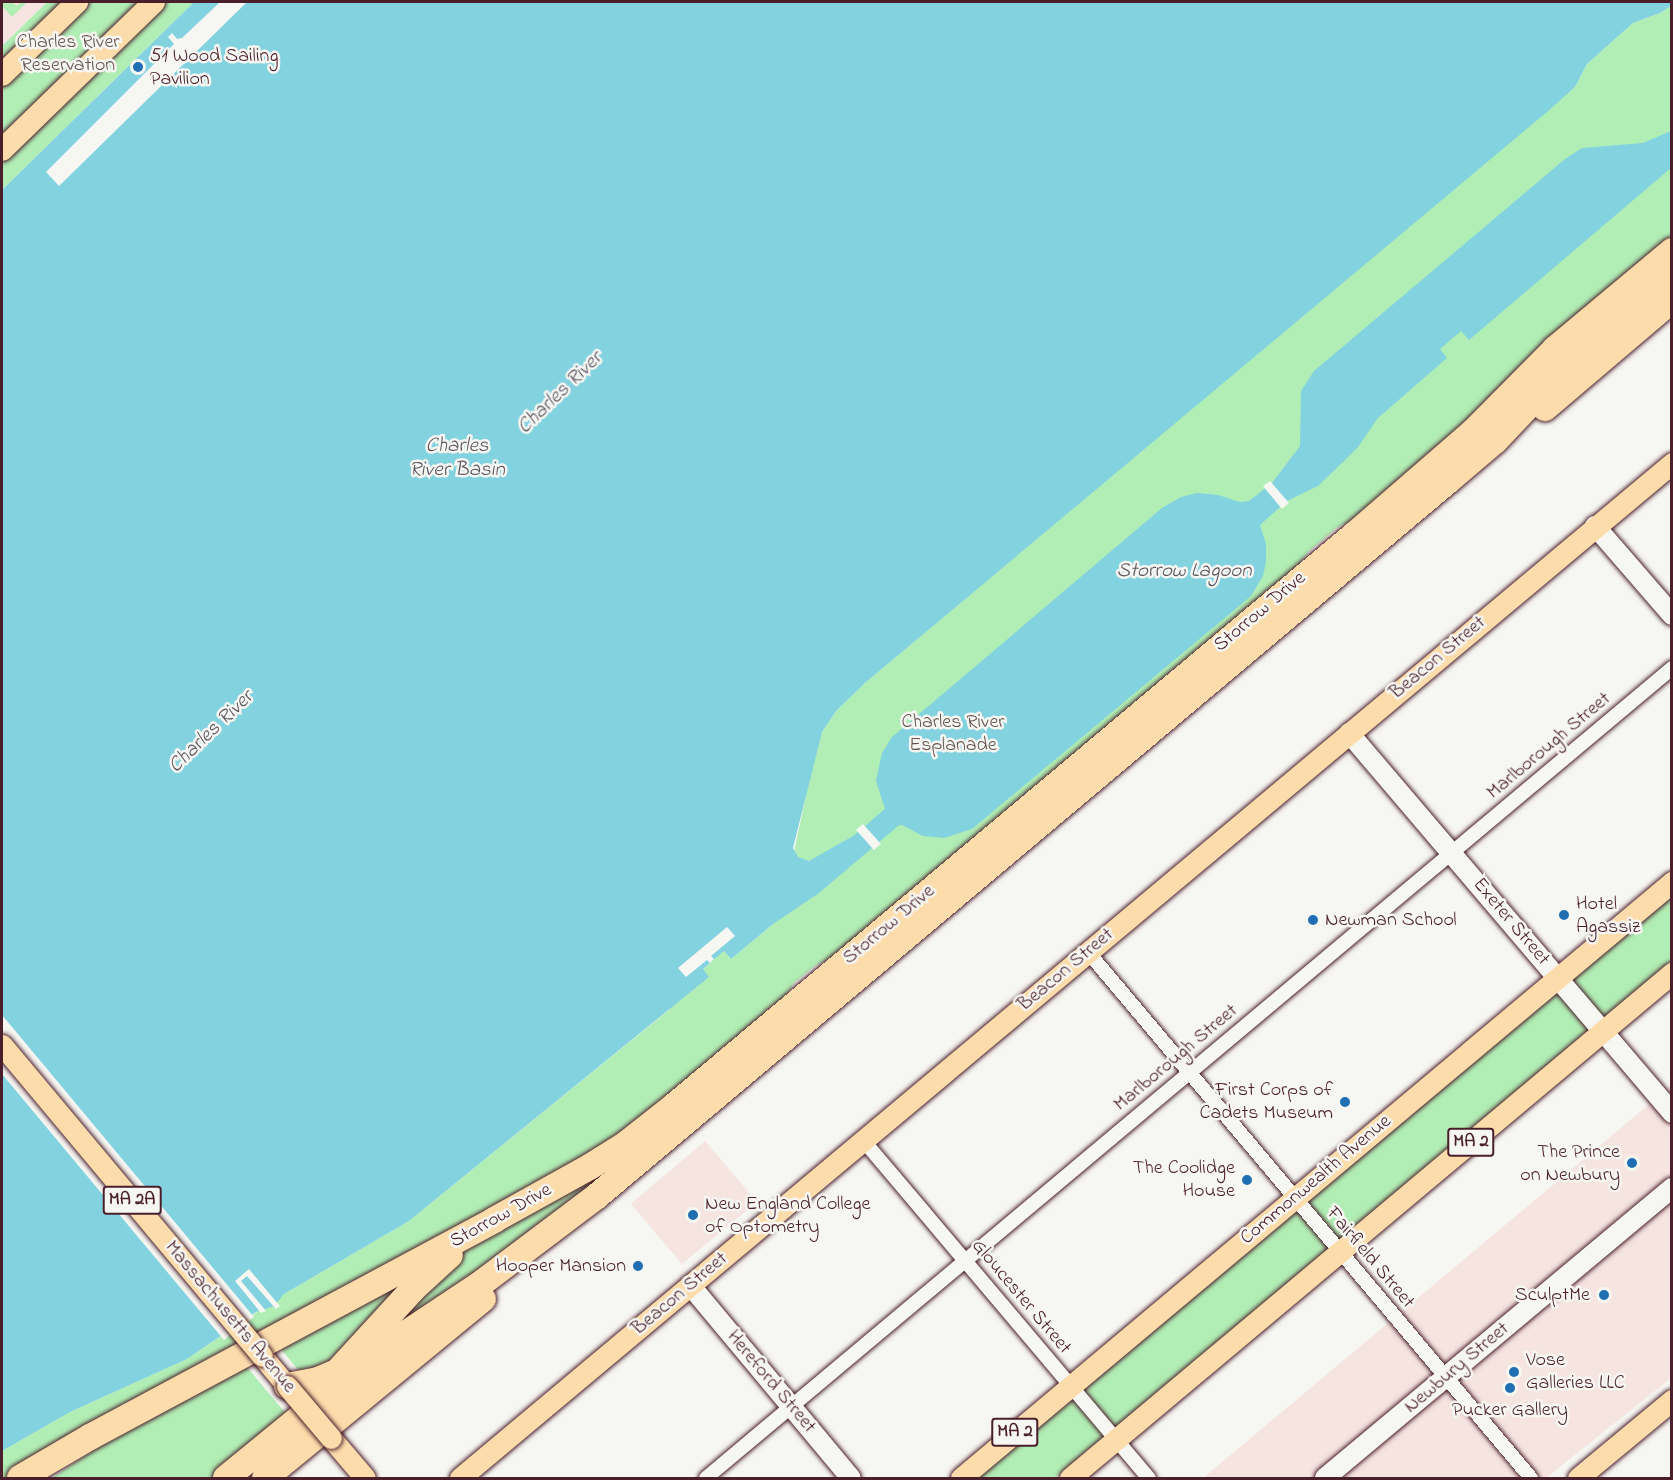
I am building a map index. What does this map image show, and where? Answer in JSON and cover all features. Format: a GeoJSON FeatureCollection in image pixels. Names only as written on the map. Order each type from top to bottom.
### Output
{"type":"FeatureCollection","features":[{"type":"Feature","properties":{"kind":"highway"},"geometry":{"type":"LineString","coordinates":[[2,75],[77,2]]}},
{"type":"Feature","properties":{"kind":"highway"},"geometry":{"type":"LineString","coordinates":[[2,150],[154,2]]}},
{"type":"Feature","properties":{"kind":"highway","name":"Storrow Drive"},"geometry":{"type":"LineString","coordinates":[[20,1479],[90,1437],[479,1229],[609,1155],[674,1106],[1455,448],[1555,349],[1671,251]]}},
{"type":"Feature","properties":{"kind":"highway","name":"Storrow Drive"},"geometry":{"type":"LineString","coordinates":[[226,1479],[387,1346],[483,1282],[597,1196],[1495,441],[1569,363],[1671,276]]}},
{"type":"Feature","properties":{"kind":"highway"},"geometry":{"type":"LineString","coordinates":[[1449,480],[1504,444],[1671,300]]}},
{"type":"Feature","properties":{"kind":"highway"},"geometry":{"type":"LineString","coordinates":[[265,1479],[558,1236],[597,1196]]}},
{"type":"Feature","properties":{"kind":"highway"},"geometry":{"type":"LineString","coordinates":[[287,1386],[334,1374],[427,1275],[479,1229]]}},
{"type":"Feature","properties":{"kind":"highway"},"geometry":{"type":"LineString","coordinates":[[41,1479],[90,1437]]}},
{"type":"Feature","properties":{"kind":"main road","name":"Beacon Street"},"geometry":{"type":"LineString","coordinates":[[460,1479],[1671,463]]}},
{"type":"Feature","properties":{"kind":"main road"},"geometry":{"type":"LineString","coordinates":[[1595,526],[1671,615]]}},
{"type":"Feature","properties":{"kind":"main road","name":"Exeter Street"},"geometry":{"type":"LineString","coordinates":[[1349,733],[1671,1113]]}},
{"type":"Feature","properties":{"kind":"main road","name":"Commonwealth Avenue"},"geometry":{"type":"LineString","coordinates":[[961,1479],[1671,882]]}},
{"type":"Feature","properties":{"kind":"main road","name":"MA 2"},"geometry":{"type":"LineString","coordinates":[[1070,1479],[1671,974]]}},
{"type":"Feature","properties":{"kind":"main road","name":"Massachusetts Avenue"},"geometry":{"type":"LineString","coordinates":[[2,1045],[365,1479]]}},
{"type":"Feature","properties":{"kind":"main road","name":"Newbury Street"},"geometry":{"type":"LineString","coordinates":[[1325,1479],[1671,1188]]}},
{"type":"Feature","properties":{"kind":"main road","name":"Hereford Street"},"geometry":{"type":"LineString","coordinates":[[690,1285],[851,1479]]}},
{"type":"Feature","properties":{"kind":"main road"},"geometry":{"type":"LineString","coordinates":[[1578,1479],[1670,1404]]}},
{"type":"Feature","properties":{"kind":"street","name":"Marlborough Street"},"geometry":{"type":"LineString","coordinates":[[706,1479],[1671,668]]}},
{"type":"Feature","properties":{"kind":"street","name":"Fairfield Street"},"geometry":{"type":"LineString","coordinates":[[1088,952],[1531,1479]]}},
{"type":"Feature","properties":{"kind":"street","name":"Gloucester Street"},"geometry":{"type":"LineString","coordinates":[[863,1140],[1149,1479]]}},
{"type":"Feature","properties":{"kind":"shaded area"},"geometry":{"type":"Polygon","coordinates":[[[2,2],[47,2],[2,46],[2,2]]]}},
{"type":"Feature","properties":{"kind":"shaded area"},"geometry":{"type":"Polygon","coordinates":[[[1671,1086],[1671,1378],[1546,1478],[1203,1478],[1671,1086]]]}},
{"type":"Feature","properties":{"kind":"shaded area","name":"New England College of Optometry"},"geometry":{"type":"Polygon","coordinates":[[[705,1141],[757,1202],[682,1264],[631,1204],[705,1141]]]}},
{"type":"Feature","properties":{"kind":"green space"},"geometry":{"type":"Polygon","coordinates":[[[4,2],[12,2],[17,6],[21,2],[27,2],[12,17],[2,6],[4,2]]]}},
{"type":"Feature","properties":{"kind":"green space","name":"Charles River Reservation"},"geometry":{"type":"Polygon","coordinates":[[[47,2],[194,2],[2,190],[2,46],[47,2]]]}},
{"type":"Feature","properties":{"kind":"green space","name":"Charles River Esplanade"},"geometry":{"type":"Polygon","coordinates":[[[1671,6],[1671,238],[1545,345],[1456,432],[1359,517],[1336,528],[1308,552],[1294,571],[839,954],[816,965],[795,982],[779,1004],[648,1113],[594,1152],[7,1478],[2,1478],[2,1451],[70,1412],[187,1359],[284,1294],[409,1221],[669,1010],[703,969],[724,951],[731,959],[773,924],[794,852],[822,732],[837,710],[865,683],[1575,87],[1587,64],[1633,23],[1660,13],[1671,6]]]}},
{"type":"Feature","properties":{"kind":"green space"},"geometry":{"type":"Polygon","coordinates":[[[1671,893],[1671,961],[1610,1014],[1055,1478],[974,1478],[1671,893]]]}},
{"type":"Feature","properties":{"kind":"green space"},"geometry":{"type":"Polygon","coordinates":[[[636,1149],[596,1184],[406,1323],[303,1376],[281,1349],[636,1149]]]}},
{"type":"Feature","properties":{"kind":"green space"},"geometry":{"type":"Polygon","coordinates":[[[247,1367],[287,1415],[211,1478],[52,1478],[103,1444],[247,1367]]]}},
{"type":"Feature","properties":{"kind":"water","name":"Charles River Basin"},"geometry":{"type":"Polygon","coordinates":[[[194,2],[1671,2],[1671,6],[1660,13],[1633,23],[1587,64],[1575,87],[1547,112],[865,683],[837,710],[822,732],[793,848],[798,857],[809,861],[853,836],[885,809],[876,781],[882,753],[892,737],[1162,508],[1181,497],[1197,493],[1218,495],[1240,502],[1249,501],[1272,483],[1300,446],[1301,391],[1314,371],[1565,159],[1582,148],[1643,143],[1671,131],[1671,168],[1469,340],[1461,331],[1440,349],[1447,358],[1378,418],[1358,447],[1343,462],[1318,486],[1287,501],[1260,525],[1266,544],[1266,562],[1263,576],[1251,596],[972,829],[944,838],[923,836],[902,825],[898,826],[819,893],[773,924],[731,959],[724,951],[703,969],[709,977],[409,1221],[284,1294],[274,1306],[256,1312],[187,1359],[70,1412],[2,1451],[2,190],[194,2]]]}},
{"type":"Feature","properties":{"kind":"pier"},"geometry":{"type":"Polygon","coordinates":[[[220,2],[247,2],[59,186],[46,172],[174,44],[168,37],[172,33],[177,39],[182,38],[220,2]]]}},
{"type":"Feature","properties":{"kind":"pier"},"geometry":{"type":"Polygon","coordinates":[[[1270,481],[1289,503],[1282,509],[1263,486],[1270,481]]]}},
{"type":"Feature","properties":{"kind":"pier"},"geometry":{"type":"Polygon","coordinates":[[[863,824],[881,844],[874,850],[856,830],[863,824]]]}},
{"type":"Feature","properties":{"kind":"pier"},"geometry":{"type":"Polygon","coordinates":[[[727,927],[735,936],[711,956],[714,959],[710,963],[707,960],[686,977],[678,968],[727,927]]]}},
{"type":"Feature","properties":{"kind":"pier"},"geometry":{"type":"Polygon","coordinates":[[[2,1015],[254,1317],[224,1340],[2,1074],[2,1015]]]}},
{"type":"Feature","properties":{"kind":"pier"},"geometry":{"type":"Polygon","coordinates":[[[249,1269],[280,1306],[276,1309],[247,1276],[241,1281],[266,1311],[261,1313],[235,1281],[249,1269]]]}},
{"type":"Feature","properties":{"kind":"place","name":"51 Wood Sailing Pavilion"},"geometry":{"type":"Point","coordinates":[138,67]}},
{"type":"Feature","properties":{"kind":"place","name":"Hotel Agassiz"},"geometry":{"type":"Point","coordinates":[1564,915]}},
{"type":"Feature","properties":{"kind":"place","name":"Newman School"},"geometry":{"type":"Point","coordinates":[1313,920]}},
{"type":"Feature","properties":{"kind":"place","name":"First Corps of Cadets Museum"},"geometry":{"type":"Point","coordinates":[1345,1102]}},
{"type":"Feature","properties":{"kind":"place","name":"The Prince on Newbury"},"geometry":{"type":"Point","coordinates":[1632,1163]}},
{"type":"Feature","properties":{"kind":"place","name":"The Coolidge House"},"geometry":{"type":"Point","coordinates":[1247,1180]}},
{"type":"Feature","properties":{"kind":"place","name":"New England College of Optometry"},"geometry":{"type":"Point","coordinates":[693,1215]}},
{"type":"Feature","properties":{"kind":"place","name":"Hooper Mansion"},"geometry":{"type":"Point","coordinates":[638,1266]}},
{"type":"Feature","properties":{"kind":"place","name":"SculptMe"},"geometry":{"type":"Point","coordinates":[1604,1295]}},
{"type":"Feature","properties":{"kind":"place","name":"Vose Galleries LLC"},"geometry":{"type":"Point","coordinates":[1514,1372]}},
{"type":"Feature","properties":{"kind":"place","name":"Pucker Gallery"},"geometry":{"type":"Point","coordinates":[1510,1388]}},
{"type":"Feature","properties":{"kind":"water label","name":"Charles River"},"geometry":{"type":"Point","coordinates":[560,393]}},
{"type":"Feature","properties":{"kind":"water label","name":"Storrow Lagoon"},"geometry":{"type":"Point","coordinates":[1184,571]}},
{"type":"Feature","properties":{"kind":"water label","name":"Charles River"},"geometry":{"type":"Point","coordinates":[211,732]}}]}
